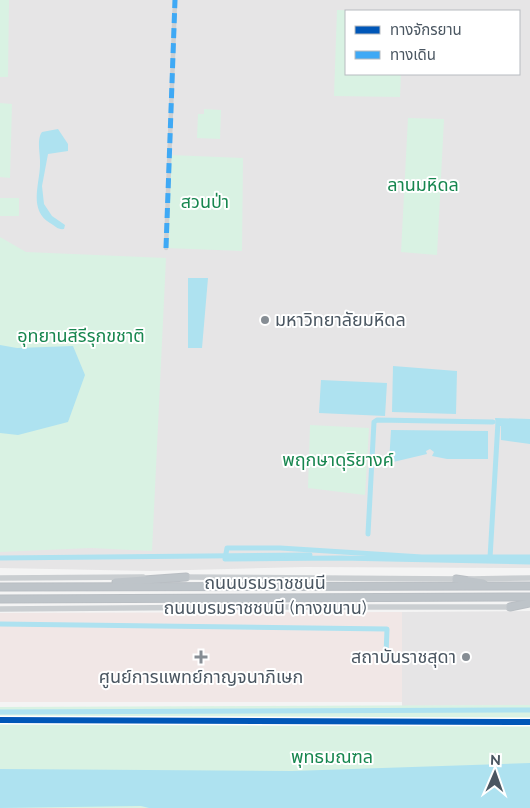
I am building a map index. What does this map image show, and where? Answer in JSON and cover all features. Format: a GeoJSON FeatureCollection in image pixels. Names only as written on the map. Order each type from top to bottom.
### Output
{"type":"FeatureCollection","features":[{"type":"Feature","properties":{"kind":"highway"},"geometry":{"type":"LineString","coordinates":[[60,587],[186,577]]}},
{"type":"Feature","properties":{"kind":"highway"},"geometry":{"type":"LineString","coordinates":[[456,579],[509,586]]}},
{"type":"Feature","properties":{"kind":"highway","name":"ถนนบรมราชชนนี"},"geometry":{"type":"LineString","coordinates":[[0,587],[530,586]]}},
{"type":"Feature","properties":{"kind":"highway","name":"ถนนบรมราชชนนี"},"geometry":{"type":"LineString","coordinates":[[0,599],[530,598]]}},
{"type":"Feature","properties":{"kind":"highway"},"geometry":{"type":"LineString","coordinates":[[175,599],[269,607]]}},
{"type":"Feature","properties":{"kind":"highway"},"geometry":{"type":"LineString","coordinates":[[510,607],[530,605]]}},
{"type":"Feature","properties":{"kind":"main road","name":"ถนนบรมราชชนนี (ทางขนาน)"},"geometry":{"type":"LineString","coordinates":[[0,578],[530,578]]}},
{"type":"Feature","properties":{"kind":"main road","name":"ถนนบรมราชชนนี (ทางขนาน)"},"geometry":{"type":"LineString","coordinates":[[0,609],[510,607]]}},
{"type":"Feature","properties":{"kind":"street"},"geometry":{"type":"LineString","coordinates":[[166,248],[175,0]]}},
{"type":"Feature","properties":{"kind":"street"},"geometry":{"type":"LineString","coordinates":[[0,720],[530,722]]}},
{"type":"Feature","properties":{"kind":"shaded area","name":"มหาวิทยาลัยมหิดล"},"geometry":{"type":"Polygon","coordinates":[[[0,0],[530,0],[530,568],[305,567],[151,571],[0,568],[0,0]]]}},
{"type":"Feature","properties":{"kind":"shaded area","name":"สถาบันราชสุดา"},"geometry":{"type":"Polygon","coordinates":[[[530,611],[530,705],[402,706],[402,612],[530,611]]]}},
{"type":"Feature","properties":{"kind":"shaded area","name":"ศูนย์การแพทย์กาญจนาภิเษก"},"geometry":{"type":"Polygon","coordinates":[[[402,612],[402,702],[0,702],[0,613],[402,612]]]}},
{"type":"Feature","properties":{"kind":"green space"},"geometry":{"type":"Polygon","coordinates":[[[0,0],[9,0],[8,77],[0,77],[0,0]]]}},
{"type":"Feature","properties":{"kind":"green space"},"geometry":{"type":"Polygon","coordinates":[[[337,10],[345,10],[345,75],[401,75],[400,97],[334,96],[337,10]]]}},
{"type":"Feature","properties":{"kind":"green space"},"geometry":{"type":"Polygon","coordinates":[[[0,103],[12,104],[10,178],[0,177],[0,103]]]}},
{"type":"Feature","properties":{"kind":"green space"},"geometry":{"type":"Polygon","coordinates":[[[204,109],[221,110],[220,139],[197,138],[198,114],[204,114],[204,109]]]}},
{"type":"Feature","properties":{"kind":"green space","name":"ลานมหิดล"},"geometry":{"type":"Polygon","coordinates":[[[408,118],[444,119],[437,255],[401,252],[408,118]]]}},
{"type":"Feature","properties":{"kind":"green space","name":"สวนป่า"},"geometry":{"type":"Polygon","coordinates":[[[170,155],[243,158],[242,251],[166,248],[170,155]]]}},
{"type":"Feature","properties":{"kind":"green space"},"geometry":{"type":"Polygon","coordinates":[[[0,198],[19,198],[19,216],[0,216],[0,198]]]}},
{"type":"Feature","properties":{"kind":"green space","name":"อุทยานสิรีรุกขชาติ"},"geometry":{"type":"Polygon","coordinates":[[[0,237],[26,252],[166,258],[152,551],[91,548],[0,552],[0,237]]]}},
{"type":"Feature","properties":{"kind":"green space","name":"พฤกษาดุริยางค์"},"geometry":{"type":"Polygon","coordinates":[[[310,425],[369,428],[365,495],[308,488],[310,425]]]}},
{"type":"Feature","properties":{"kind":"green space","name":"พุทธมณฑล"},"geometry":{"type":"Polygon","coordinates":[[[530,705],[530,808],[0,808],[0,707],[530,705]]]}},
{"type":"Feature","properties":{"kind":"water"},"geometry":{"type":"Polygon","coordinates":[[[58,129],[68,144],[68,151],[48,154],[42,186],[44,204],[52,216],[65,225],[64,229],[57,228],[44,218],[37,205],[40,135],[42,132],[58,129]]]}},
{"type":"Feature","properties":{"kind":"water"},"geometry":{"type":"Polygon","coordinates":[[[188,278],[208,278],[202,348],[188,348],[188,278]]]}},
{"type":"Feature","properties":{"kind":"water"},"geometry":{"type":"Polygon","coordinates":[[[0,345],[17,348],[73,346],[85,375],[68,422],[18,435],[0,433],[0,345]]]}},
{"type":"Feature","properties":{"kind":"water"},"geometry":{"type":"Polygon","coordinates":[[[393,366],[457,371],[456,414],[392,412],[393,366]]]}},
{"type":"Feature","properties":{"kind":"water"},"geometry":{"type":"Polygon","coordinates":[[[321,380],[387,383],[385,416],[319,413],[321,380]]]}},
{"type":"Feature","properties":{"kind":"water"},"geometry":{"type":"Polygon","coordinates":[[[495,418],[530,419],[530,444],[501,440],[501,426],[496,426],[495,418]]]}},
{"type":"Feature","properties":{"kind":"water"},"geometry":{"type":"Polygon","coordinates":[[[391,430],[488,431],[488,459],[447,459],[432,456],[434,452],[430,449],[426,451],[427,454],[389,463],[391,430]]]}},
{"type":"Feature","properties":{"kind":"water"},"geometry":{"type":"Polygon","coordinates":[[[530,763],[530,808],[149,808],[141,806],[0,808],[0,769],[292,771],[530,763]]]}},
{"type":"Feature","properties":{"kind":"waterway"},"geometry":{"type":"LineString","coordinates":[[368,534],[374,422],[377,420],[493,422]]}},
{"type":"Feature","properties":{"kind":"waterway"},"geometry":{"type":"LineString","coordinates":[[490,558],[498,422]]}},
{"type":"Feature","properties":{"kind":"waterway"},"geometry":{"type":"LineString","coordinates":[[530,557],[422,557],[280,548],[227,548],[225,559],[340,558],[530,562]]}},
{"type":"Feature","properties":{"kind":"waterway"},"geometry":{"type":"LineString","coordinates":[[0,558],[310,555]]}},
{"type":"Feature","properties":{"kind":"waterway"},"geometry":{"type":"LineString","coordinates":[[0,624],[387,629],[386,655]]}},
{"type":"Feature","properties":{"kind":"waterway"},"geometry":{"type":"LineString","coordinates":[[0,712],[530,710]]}},
{"type":"Feature","properties":{"kind":"marked path"},"geometry":{"type":"LineString","coordinates":[[166,248],[175,0]]}},
{"type":"Feature","properties":{"kind":"cycle path"},"geometry":{"type":"LineString","coordinates":[[0,720],[530,722]]}},
{"type":"Feature","properties":{"kind":"place","name":"มหาวิทยาลัยมหิดล"},"geometry":{"type":"Point","coordinates":[265,320]}},
{"type":"Feature","properties":{"kind":"place","name":"ศูนย์การแพทย์กาญจนาภิเษก"},"geometry":{"type":"Point","coordinates":[201,657]}},
{"type":"Feature","properties":{"kind":"place","name":"สถาบันราชสุดา"},"geometry":{"type":"Point","coordinates":[466,657]}}]}
